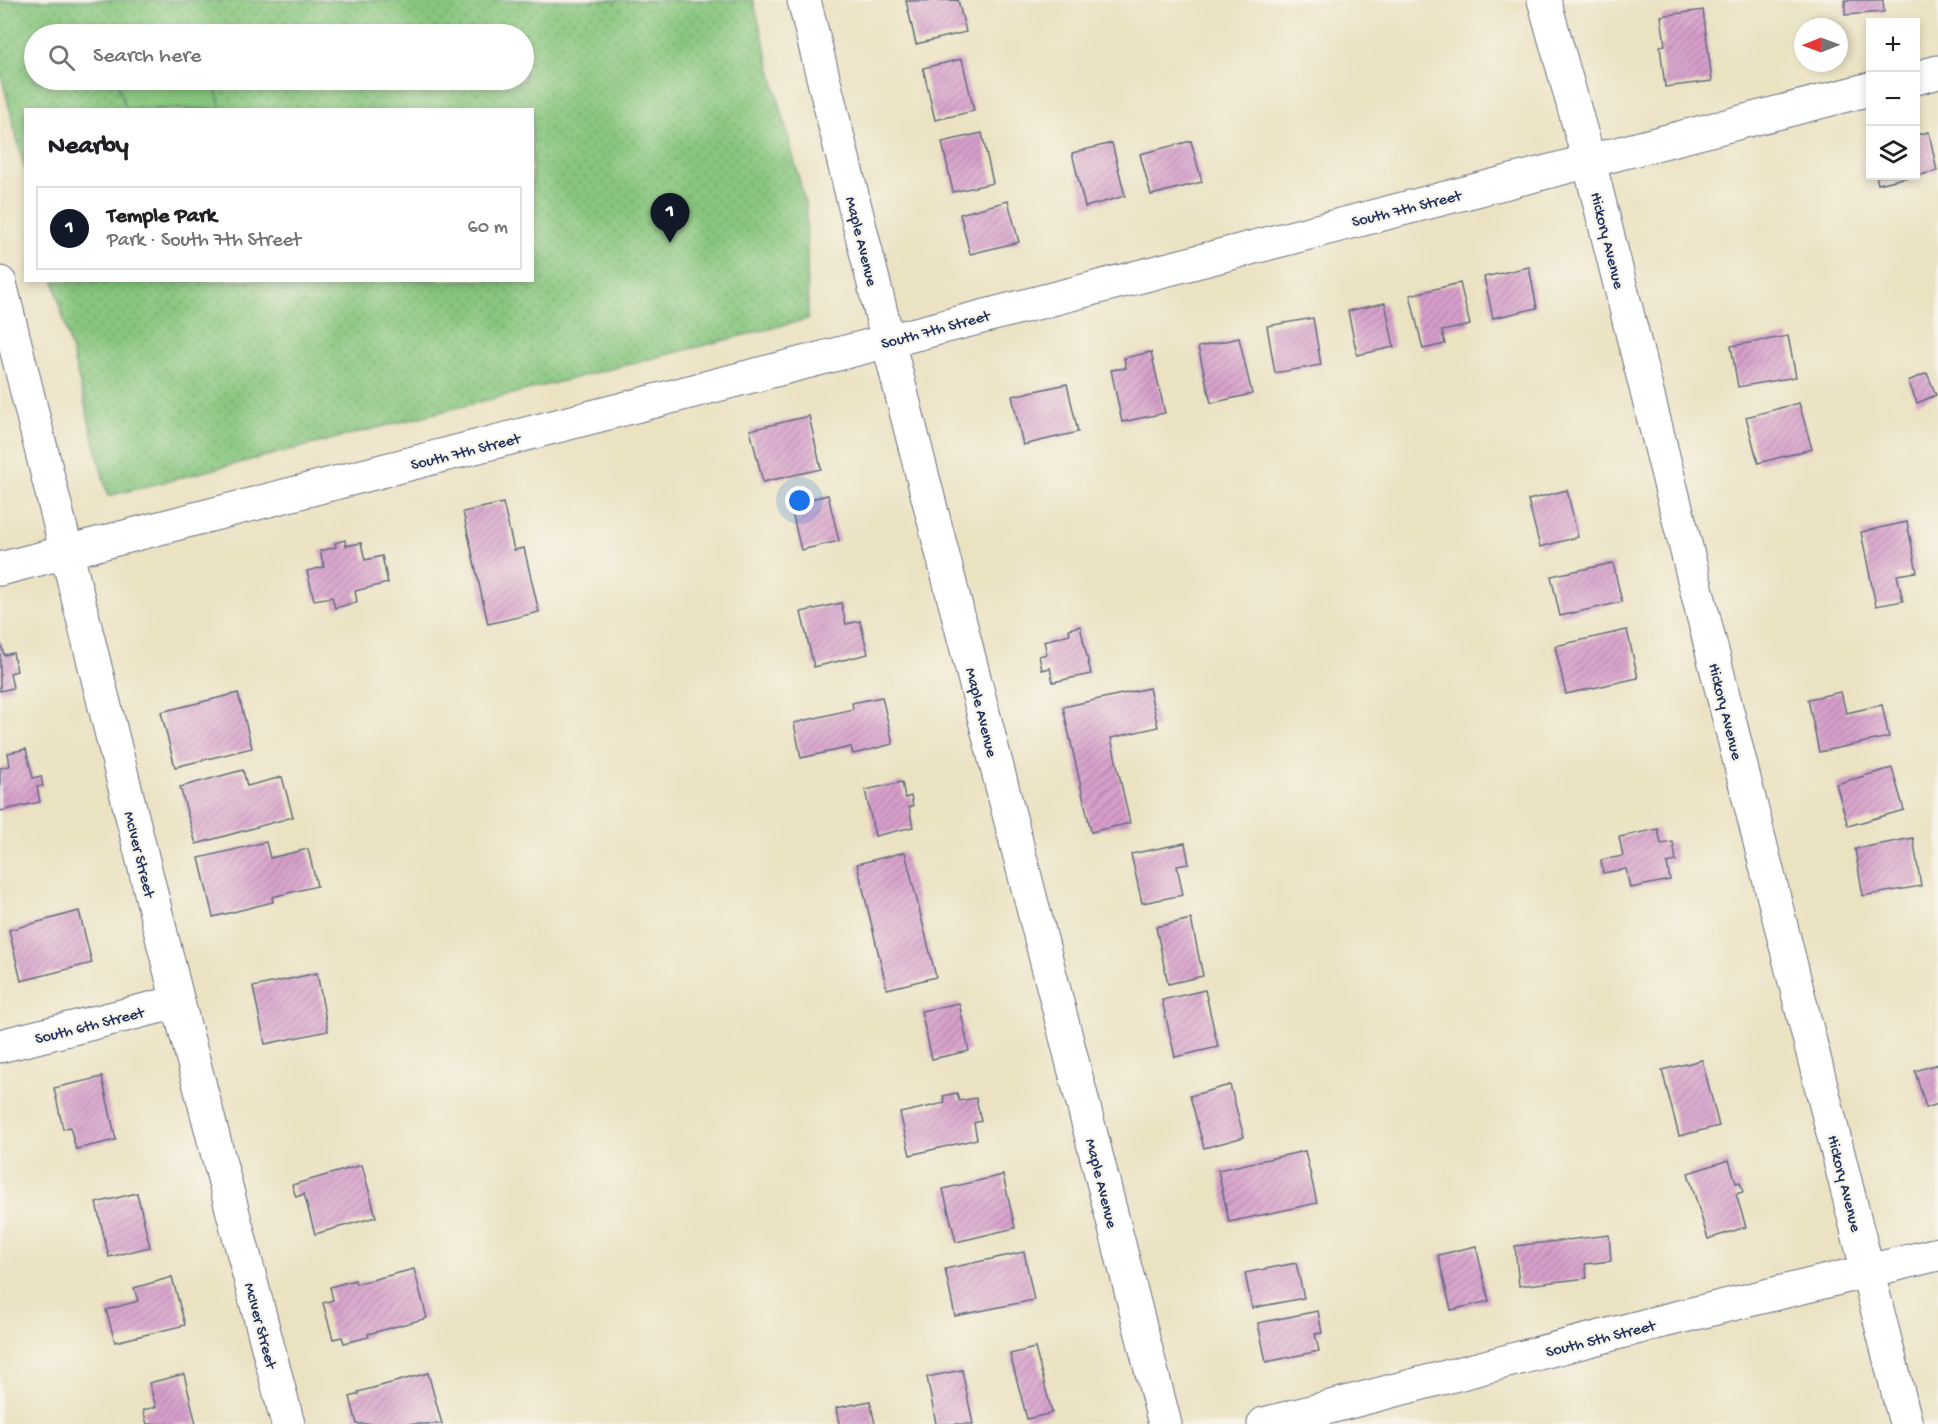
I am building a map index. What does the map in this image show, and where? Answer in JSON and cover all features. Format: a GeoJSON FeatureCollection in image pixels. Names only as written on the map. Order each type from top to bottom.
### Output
{"type":"FeatureCollection","features":[{"type":"Feature","properties":{"kind":"street","name":"Maple Avenue"},"geometry":{"type":"LineString","coordinates":[[804,0],[888,341],[1165,1424]]}},
{"type":"Feature","properties":{"kind":"street","name":"Hickory Avenue"},"geometry":{"type":"LineString","coordinates":[[1544,0],[1589,161],[1906,1424]]}},
{"type":"Feature","properties":{"kind":"street"},"geometry":{"type":"LineString","coordinates":[[1920,77],[1938,72]]}},
{"type":"Feature","properties":{"kind":"street","name":"South 7th Street"},"geometry":{"type":"LineString","coordinates":[[0,569],[1866,90]]}},
{"type":"Feature","properties":{"kind":"street","name":"McIver Street"},"geometry":{"type":"LineString","coordinates":[[0,283],[178,1002],[288,1424]]}},
{"type":"Feature","properties":{"kind":"street","name":"South 6th Street"},"geometry":{"type":"LineString","coordinates":[[0,1046],[178,1002]]}},
{"type":"Feature","properties":{"kind":"street","name":"South 5th Street"},"geometry":{"type":"LineString","coordinates":[[1264,1424],[1659,1322],[1938,1254]]}},
{"type":"Feature","properties":{"kind":"green space"},"geometry":{"type":"Polygon","coordinates":[[[0,0],[753,0],[806,206],[808,319],[108,496],[54,282],[534,282],[534,108],[24,108],[24,166],[0,70],[0,0]]]}},
{"type":"Feature","properties":{"kind":"green space"},"geometry":{"type":"Polygon","coordinates":[[[120,90],[216,90],[221,108],[126,108],[120,90]]]}},
{"type":"Feature","properties":{"kind":"building"},"geometry":{"type":"Polygon","coordinates":[[[958,0],[966,32],[916,44],[906,1],[958,0]]]}},
{"type":"Feature","properties":{"kind":"building"},"geometry":{"type":"Polygon","coordinates":[[[1845,0],[1883,0],[1884,12],[1845,15],[1845,0]]]}},
{"type":"Feature","properties":{"kind":"building"},"geometry":{"type":"Polygon","coordinates":[[[1703,10],[1712,81],[1665,87],[1660,46],[1665,45],[1661,16],[1703,10]]]}},
{"type":"Feature","properties":{"kind":"building"},"geometry":{"type":"Polygon","coordinates":[[[962,59],[974,111],[935,120],[923,68],[962,59]]]}},
{"type":"Feature","properties":{"kind":"building"},"geometry":{"type":"Polygon","coordinates":[[[1929,132],[1937,171],[1920,175],[1920,134],[1929,132]]]}},
{"type":"Feature","properties":{"kind":"building"},"geometry":{"type":"Polygon","coordinates":[[[982,133],[993,183],[953,192],[942,142],[982,133]]]}},
{"type":"Feature","properties":{"kind":"building"},"geometry":{"type":"Polygon","coordinates":[[[1191,141],[1202,182],[1151,195],[1140,154],[1191,141]]]}},
{"type":"Feature","properties":{"kind":"building"},"geometry":{"type":"Polygon","coordinates":[[[1112,143],[1125,196],[1085,207],[1072,153],[1112,143]]]}},
{"type":"Feature","properties":{"kind":"building"},"geometry":{"type":"Polygon","coordinates":[[[1877,180],[1895,180],[1878,184],[1877,180]]]}},
{"type":"Feature","properties":{"kind":"building"},"geometry":{"type":"Polygon","coordinates":[[[1008,201],[1019,242],[970,254],[960,214],[1008,201]]]}},
{"type":"Feature","properties":{"kind":"building"},"geometry":{"type":"Polygon","coordinates":[[[1529,267],[1537,308],[1493,318],[1484,277],[1529,267]]]}},
{"type":"Feature","properties":{"kind":"building"},"geometry":{"type":"Polygon","coordinates":[[[1460,283],[1470,325],[1442,331],[1445,344],[1423,349],[1410,295],[1460,283]]]}},
{"type":"Feature","properties":{"kind":"building"},"geometry":{"type":"Polygon","coordinates":[[[1385,303],[1394,347],[1357,355],[1348,311],[1385,303]]]}},
{"type":"Feature","properties":{"kind":"building"},"geometry":{"type":"Polygon","coordinates":[[[1313,318],[1321,365],[1275,373],[1267,326],[1313,318]]]}},
{"type":"Feature","properties":{"kind":"building"},"geometry":{"type":"Polygon","coordinates":[[[1788,336],[1796,377],[1738,387],[1731,346],[1788,336]]]}},
{"type":"Feature","properties":{"kind":"building"},"geometry":{"type":"Polygon","coordinates":[[[1239,338],[1252,394],[1211,403],[1198,347],[1239,338]]]}},
{"type":"Feature","properties":{"kind":"building"},"geometry":{"type":"Polygon","coordinates":[[[1151,352],[1165,413],[1122,422],[1111,370],[1126,368],[1124,358],[1151,352]]]}},
{"type":"Feature","properties":{"kind":"building"},"geometry":{"type":"Polygon","coordinates":[[[1927,373],[1936,395],[1917,403],[1908,381],[1927,373]]]}},
{"type":"Feature","properties":{"kind":"building"},"geometry":{"type":"Polygon","coordinates":[[[1067,384],[1078,432],[1023,445],[1012,396],[1067,384]]]}},
{"type":"Feature","properties":{"kind":"building"},"geometry":{"type":"Polygon","coordinates":[[[1799,403],[1812,449],[1758,463],[1746,417],[1799,403]]]}},
{"type":"Feature","properties":{"kind":"building"},"geometry":{"type":"Polygon","coordinates":[[[809,416],[821,469],[763,482],[750,430],[809,416]]]}},
{"type":"Feature","properties":{"kind":"building"},"geometry":{"type":"Polygon","coordinates":[[[1567,490],[1578,537],[1540,547],[1528,500],[1567,490]]]}},
{"type":"Feature","properties":{"kind":"building"},"geometry":{"type":"Polygon","coordinates":[[[828,495],[839,541],[801,550],[790,504],[828,495]]]}},
{"type":"Feature","properties":{"kind":"building"},"geometry":{"type":"Polygon","coordinates":[[[503,503],[514,550],[524,548],[539,612],[488,624],[463,512],[503,503]]]}},
{"type":"Feature","properties":{"kind":"building"},"geometry":{"type":"Polygon","coordinates":[[[1907,522],[1917,572],[1897,575],[1903,601],[1876,606],[1861,532],[1907,522]]]}},
{"type":"Feature","properties":{"kind":"building"},"geometry":{"type":"Polygon","coordinates":[[[345,540],[346,546],[361,543],[365,560],[382,556],[388,583],[355,591],[357,602],[335,608],[332,597],[314,600],[307,571],[324,567],[320,551],[336,547],[335,543],[345,540]]]}},
{"type":"Feature","properties":{"kind":"building"},"geometry":{"type":"Polygon","coordinates":[[[1613,563],[1622,602],[1560,616],[1551,576],[1613,563]]]}},
{"type":"Feature","properties":{"kind":"building"},"geometry":{"type":"Polygon","coordinates":[[[841,603],[846,624],[860,621],[868,654],[814,667],[801,612],[841,603]]]}},
{"type":"Feature","properties":{"kind":"building"},"geometry":{"type":"Polygon","coordinates":[[[1080,626],[1091,674],[1053,682],[1050,668],[1042,670],[1039,656],[1047,654],[1044,641],[1070,634],[1069,629],[1080,626]]]}},
{"type":"Feature","properties":{"kind":"building"},"geometry":{"type":"Polygon","coordinates":[[[1627,630],[1638,678],[1566,694],[1555,646],[1627,630]]]}},
{"type":"Feature","properties":{"kind":"building"},"geometry":{"type":"Polygon","coordinates":[[[0,640],[4,655],[13,653],[17,671],[10,673],[13,688],[0,691],[0,640]]]}},
{"type":"Feature","properties":{"kind":"building"},"geometry":{"type":"Polygon","coordinates":[[[1149,688],[1158,727],[1111,738],[1130,823],[1091,832],[1063,707],[1149,688]]]}},
{"type":"Feature","properties":{"kind":"building"},"geometry":{"type":"Polygon","coordinates":[[[1841,692],[1846,713],[1882,705],[1889,737],[1819,752],[1808,699],[1841,692]]]}},
{"type":"Feature","properties":{"kind":"building"},"geometry":{"type":"Polygon","coordinates":[[[238,693],[252,748],[175,767],[161,712],[238,693]]]}},
{"type":"Feature","properties":{"kind":"building"},"geometry":{"type":"Polygon","coordinates":[[[882,697],[893,744],[853,754],[851,747],[801,758],[794,723],[853,709],[852,703],[882,697]]]}},
{"type":"Feature","properties":{"kind":"building"},"geometry":{"type":"Polygon","coordinates":[[[26,749],[33,778],[41,776],[43,786],[37,787],[40,802],[0,811],[0,768],[10,766],[8,753],[26,749]]]}},
{"type":"Feature","properties":{"kind":"building"},"geometry":{"type":"Polygon","coordinates":[[[1892,768],[1904,810],[1848,826],[1836,784],[1892,768]]]}},
{"type":"Feature","properties":{"kind":"building"},"geometry":{"type":"Polygon","coordinates":[[[243,770],[247,786],[282,777],[293,817],[196,844],[180,787],[243,770]]]}},
{"type":"Feature","properties":{"kind":"building"},"geometry":{"type":"Polygon","coordinates":[[[902,782],[905,798],[911,796],[913,806],[909,807],[913,827],[875,836],[865,790],[902,782]]]}},
{"type":"Feature","properties":{"kind":"building"},"geometry":{"type":"Polygon","coordinates":[[[1658,829],[1661,844],[1673,842],[1676,861],[1667,863],[1670,880],[1630,888],[1626,869],[1603,873],[1601,860],[1623,856],[1619,837],[1658,829]]]}},
{"type":"Feature","properties":{"kind":"building"},"geometry":{"type":"Polygon","coordinates":[[[1913,838],[1921,886],[1863,896],[1855,849],[1913,838]]]}},
{"type":"Feature","properties":{"kind":"building"},"geometry":{"type":"Polygon","coordinates":[[[266,842],[270,858],[308,849],[317,886],[272,897],[273,902],[213,917],[199,858],[266,842]]]}},
{"type":"Feature","properties":{"kind":"building"},"geometry":{"type":"Polygon","coordinates":[[[1185,843],[1189,864],[1177,866],[1183,895],[1142,903],[1131,854],[1185,843]]]}},
{"type":"Feature","properties":{"kind":"building"},"geometry":{"type":"Polygon","coordinates":[[[905,852],[936,977],[887,989],[857,864],[905,852]]]}},
{"type":"Feature","properties":{"kind":"building"},"geometry":{"type":"Polygon","coordinates":[[[79,911],[92,963],[21,981],[9,930],[79,911]]]}},
{"type":"Feature","properties":{"kind":"building"},"geometry":{"type":"Polygon","coordinates":[[[1191,919],[1203,976],[1168,984],[1156,927],[1191,919]]]}},
{"type":"Feature","properties":{"kind":"building"},"geometry":{"type":"Polygon","coordinates":[[[317,973],[328,1031],[265,1044],[253,987],[317,973]]]}},
{"type":"Feature","properties":{"kind":"building"},"geometry":{"type":"Polygon","coordinates":[[[1205,990],[1218,1047],[1175,1057],[1162,1000],[1205,990]]]}},
{"type":"Feature","properties":{"kind":"building"},"geometry":{"type":"Polygon","coordinates":[[[959,1003],[969,1051],[932,1059],[921,1011],[959,1003]]]}},
{"type":"Feature","properties":{"kind":"building"},"geometry":{"type":"Polygon","coordinates":[[[1702,1060],[1719,1126],[1679,1136],[1662,1070],[1702,1060]]]}},
{"type":"Feature","properties":{"kind":"building"},"geometry":{"type":"Polygon","coordinates":[[[1938,1064],[1938,1104],[1926,1108],[1915,1071],[1938,1064]]]}},
{"type":"Feature","properties":{"kind":"building"},"geometry":{"type":"Polygon","coordinates":[[[102,1077],[116,1140],[76,1149],[70,1127],[63,1129],[54,1088],[102,1077]]]}},
{"type":"Feature","properties":{"kind":"building"},"geometry":{"type":"Polygon","coordinates":[[[1230,1085],[1244,1137],[1204,1148],[1190,1096],[1230,1085]]]}},
{"type":"Feature","properties":{"kind":"building"},"geometry":{"type":"Polygon","coordinates":[[[957,1093],[959,1101],[976,1098],[981,1121],[974,1123],[977,1139],[910,1155],[900,1113],[945,1103],[943,1096],[957,1093]]]}},
{"type":"Feature","properties":{"kind":"building"},"geometry":{"type":"Polygon","coordinates":[[[1305,1151],[1317,1203],[1229,1222],[1218,1170],[1305,1151]]]}},
{"type":"Feature","properties":{"kind":"building"},"geometry":{"type":"Polygon","coordinates":[[[1729,1160],[1736,1183],[1740,1182],[1743,1192],[1736,1194],[1746,1227],[1708,1239],[1688,1173],[1729,1160]]]}},
{"type":"Feature","properties":{"kind":"building"},"geometry":{"type":"Polygon","coordinates":[[[362,1165],[376,1217],[315,1234],[304,1194],[296,1197],[292,1185],[362,1165]]]}},
{"type":"Feature","properties":{"kind":"building"},"geometry":{"type":"Polygon","coordinates":[[[1003,1175],[1015,1228],[956,1242],[943,1189],[1003,1175]]]}},
{"type":"Feature","properties":{"kind":"building"},"geometry":{"type":"Polygon","coordinates":[[[137,1193],[150,1247],[109,1257],[96,1203],[137,1193]]]}},
{"type":"Feature","properties":{"kind":"building"},"geometry":{"type":"Polygon","coordinates":[[[1609,1235],[1611,1261],[1585,1264],[1587,1278],[1519,1286],[1515,1246],[1609,1235]]]}},
{"type":"Feature","properties":{"kind":"building"},"geometry":{"type":"Polygon","coordinates":[[[1476,1246],[1489,1301],[1451,1310],[1438,1255],[1476,1246]]]}},
{"type":"Feature","properties":{"kind":"building"},"geometry":{"type":"Polygon","coordinates":[[[1024,1252],[1034,1300],[955,1316],[945,1269],[1024,1252]]]}},
{"type":"Feature","properties":{"kind":"building"},"geometry":{"type":"Polygon","coordinates":[[[1296,1263],[1304,1298],[1252,1308],[1245,1273],[1296,1263]]]}},
{"type":"Feature","properties":{"kind":"building"},"geometry":{"type":"Polygon","coordinates":[[[414,1269],[427,1318],[344,1343],[342,1337],[333,1339],[323,1303],[333,1300],[330,1287],[355,1280],[356,1284],[414,1269]]]}},
{"type":"Feature","properties":{"kind":"building"},"geometry":{"type":"Polygon","coordinates":[[[172,1277],[185,1325],[115,1342],[106,1310],[138,1301],[134,1288],[172,1277]]]}},
{"type":"Feature","properties":{"kind":"building"},"geometry":{"type":"Polygon","coordinates":[[[1318,1311],[1322,1333],[1315,1334],[1319,1351],[1266,1362],[1258,1323],[1318,1311]]]}},
{"type":"Feature","properties":{"kind":"building"},"geometry":{"type":"Polygon","coordinates":[[[1035,1348],[1052,1413],[1027,1419],[1010,1354],[1035,1348]]]}},
{"type":"Feature","properties":{"kind":"building"},"geometry":{"type":"Polygon","coordinates":[[[962,1370],[973,1424],[936,1424],[927,1377],[962,1370]]]}},
{"type":"Feature","properties":{"kind":"building"},"geometry":{"type":"Polygon","coordinates":[[[428,1373],[442,1424],[357,1424],[350,1397],[359,1394],[358,1392],[428,1373]]]}},
{"type":"Feature","properties":{"kind":"building"},"geometry":{"type":"Polygon","coordinates":[[[184,1374],[196,1424],[147,1424],[143,1410],[156,1407],[149,1383],[184,1374]]]}},
{"type":"Feature","properties":{"kind":"building"},"geometry":{"type":"Polygon","coordinates":[[[870,1401],[875,1424],[839,1424],[836,1408],[870,1401]]]}},
{"type":"Feature","properties":{"kind":"place","name":"Temple Park"},"geometry":{"type":"Point","coordinates":[670,243]}}]}
